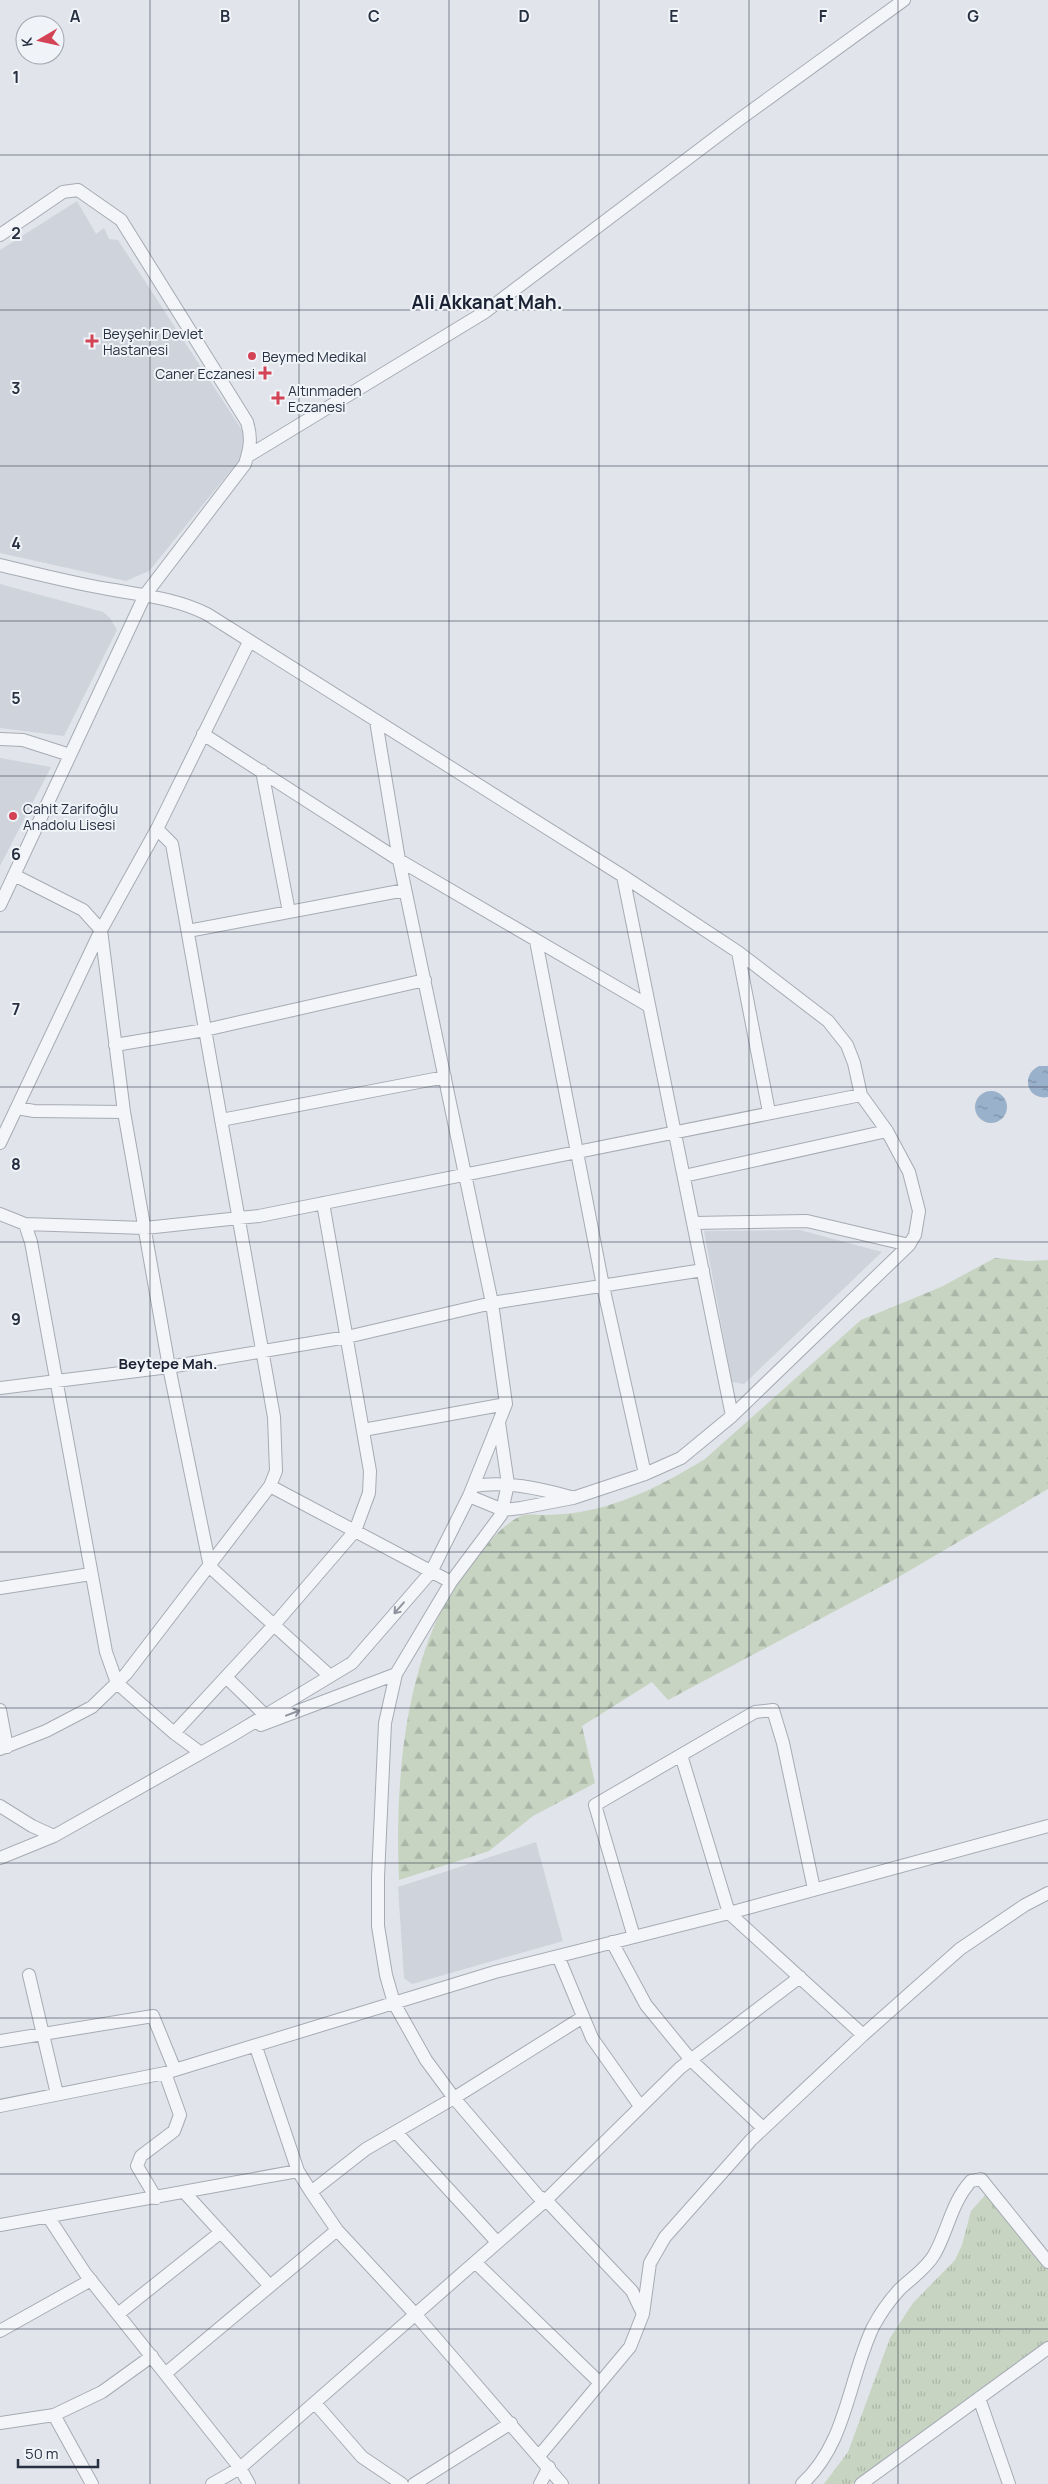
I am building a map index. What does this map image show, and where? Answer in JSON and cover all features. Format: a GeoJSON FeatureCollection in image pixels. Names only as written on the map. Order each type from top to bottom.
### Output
{"type":"FeatureCollection","features":[{"type":"Feature","properties":{"kind":"street"},"geometry":{"type":"LineString","coordinates":[[248,456],[485,312],[725,131],[904,0]]}},
{"type":"Feature","properties":{"kind":"street"},"geometry":{"type":"LineString","coordinates":[[0,235],[63,192],[78,190],[121,220],[247,422],[251,434],[245,464],[145,595],[0,905]]}},
{"type":"Feature","properties":{"kind":"street"},"geometry":{"type":"LineString","coordinates":[[0,565],[113,590],[188,604],[623,876],[738,952],[828,1021],[847,1045],[854,1063],[861,1094],[887,1131],[909,1172],[919,1211],[915,1235],[909,1246],[732,1416],[681,1458],[645,1474],[573,1498],[503,1510],[471,1491]]}},
{"type":"Feature","properties":{"kind":"street"},"geometry":{"type":"LineString","coordinates":[[0,1143],[101,930],[157,829],[248,642]]}},
{"type":"Feature","properties":{"kind":"street"},"geometry":{"type":"LineString","coordinates":[[0,1858],[54,1836],[231,1736],[352,1663],[431,1572],[471,1491],[506,1404],[492,1304],[399,860],[376,721]]}},
{"type":"Feature","properties":{"kind":"street"},"geometry":{"type":"LineString","coordinates":[[203,734],[399,860],[650,1006]]}},
{"type":"Feature","properties":{"kind":"street"},"geometry":{"type":"LineString","coordinates":[[0,739],[23,740],[70,755]]}},
{"type":"Feature","properties":{"kind":"street"},"geometry":{"type":"LineString","coordinates":[[262,771],[289,912]]}},
{"type":"Feature","properties":{"kind":"street"},"geometry":{"type":"LineString","coordinates":[[0,1710],[4,1748],[46,1731],[92,1707],[117,1683],[210,1567],[270,1486],[276,1470],[274,1417],[172,844],[157,829]]}},
{"type":"Feature","properties":{"kind":"street"},"geometry":{"type":"LineString","coordinates":[[14,874],[83,910],[101,930],[124,1112],[169,1367],[210,1567],[330,1676]]}},
{"type":"Feature","properties":{"kind":"street"},"geometry":{"type":"LineString","coordinates":[[623,876],[732,1416]]}},
{"type":"Feature","properties":{"kind":"street"},"geometry":{"type":"LineString","coordinates":[[188,931],[405,890]]}},
{"type":"Feature","properties":{"kind":"street"},"geometry":{"type":"LineString","coordinates":[[536,941],[603,1286],[645,1474]]}},
{"type":"Feature","properties":{"kind":"street"},"geometry":{"type":"LineString","coordinates":[[738,952],[769,1112]]}},
{"type":"Feature","properties":{"kind":"street"},"geometry":{"type":"LineString","coordinates":[[115,1045],[204,1030],[425,980]]}},
{"type":"Feature","properties":{"kind":"street"},"geometry":{"type":"LineString","coordinates":[[221,1120],[445,1077]]}},
{"type":"Feature","properties":{"kind":"street"},"geometry":{"type":"LineString","coordinates":[[0,1214],[25,1224],[145,1228],[238,1219],[861,1094]]}},
{"type":"Feature","properties":{"kind":"street"},"geometry":{"type":"LineString","coordinates":[[17,1108],[34,1111],[124,1112]]}},
{"type":"Feature","properties":{"kind":"street"},"geometry":{"type":"LineString","coordinates":[[684,1176],[887,1131]]}},
{"type":"Feature","properties":{"kind":"street"},"geometry":{"type":"LineString","coordinates":[[174,1733],[274,1625],[355,1531],[369,1493],[370,1471],[323,1203]]}},
{"type":"Feature","properties":{"kind":"street"},"geometry":{"type":"LineString","coordinates":[[693,1223],[807,1221],[909,1246]]}},
{"type":"Feature","properties":{"kind":"street"},"geometry":{"type":"LineString","coordinates":[[25,1224],[31,1242],[58,1381],[90,1574],[106,1652],[117,1683],[174,1733],[201,1753]]}},
{"type":"Feature","properties":{"kind":"street"},"geometry":{"type":"LineString","coordinates":[[0,1388],[169,1367],[262,1352],[347,1337],[492,1304],[703,1270]]}},
{"type":"Feature","properties":{"kind":"street"},"geometry":{"type":"LineString","coordinates":[[363,1430],[506,1404]]}},
{"type":"Feature","properties":{"kind":"street"},"geometry":{"type":"LineString","coordinates":[[499,1422],[508,1484],[503,1510],[484,1541],[452,1582],[396,1674],[384,1724],[378,1926],[386,1975],[394,2003],[426,2060],[454,2098],[538,2196],[546,2200],[632,2290],[642,2314]]}},
{"type":"Feature","properties":{"kind":"street"},"geometry":{"type":"LineString","coordinates":[[471,1491],[495,1483],[542,1489],[573,1498]]}},
{"type":"Feature","properties":{"kind":"street"},"geometry":{"type":"LineString","coordinates":[[270,1486],[452,1582]]}},
{"type":"Feature","properties":{"kind":"street"},"geometry":{"type":"LineString","coordinates":[[0,1588],[90,1574]]}},
{"type":"Feature","properties":{"kind":"street"},"geometry":{"type":"LineString","coordinates":[[231,1736],[396,1674]]}},
{"type":"Feature","properties":{"kind":"street"},"geometry":{"type":"LineString","coordinates":[[226,1677],[265,1716]]}},
{"type":"Feature","properties":{"kind":"street"},"geometry":{"type":"LineString","coordinates":[[634,1937],[594,1805],[755,1712],[773,1710],[783,1743],[814,1889]]}},
{"type":"Feature","properties":{"kind":"street"},"geometry":{"type":"LineString","coordinates":[[681,1755],[729,1913],[863,2035]]}},
{"type":"Feature","properties":{"kind":"street"},"geometry":{"type":"LineString","coordinates":[[0,1806],[32,1826],[54,1836]]}},
{"type":"Feature","properties":{"kind":"street"},"geometry":{"type":"LineString","coordinates":[[0,2106],[170,2072],[495,1972],[729,1913],[1048,1826]]}},
{"type":"Feature","properties":{"kind":"street"},"geometry":{"type":"LineString","coordinates":[[539,2456],[630,2346],[642,2314],[650,2263],[665,2237],[763,2128],[863,2035],[960,1949],[1025,1905],[1048,1893]]}},
{"type":"Feature","properties":{"kind":"street"},"geometry":{"type":"LineString","coordinates":[[612,1942],[646,2005],[691,2060],[763,2128]]}},
{"type":"Feature","properties":{"kind":"street"},"geometry":{"type":"LineString","coordinates":[[558,1956],[592,2038],[640,2106]]}},
{"type":"Feature","properties":{"kind":"street"},"geometry":{"type":"LineString","coordinates":[[30,1975],[57,2094]]}},
{"type":"Feature","properties":{"kind":"street"},"geometry":{"type":"LineString","coordinates":[[212,2484],[240,2468],[546,2200],[640,2106],[691,2060],[800,1977]]}},
{"type":"Feature","properties":{"kind":"street"},"geometry":{"type":"LineString","coordinates":[[0,2041],[153,2016],[170,2072],[180,2115],[174,2131],[141,2156],[137,2166],[156,2198]]}},
{"type":"Feature","properties":{"kind":"street"},"geometry":{"type":"LineString","coordinates":[[310,2192],[366,2149],[454,2098],[583,2016]]}},
{"type":"Feature","properties":{"kind":"street"},"geometry":{"type":"LineString","coordinates":[[256,2047],[298,2171],[310,2192],[337,2230],[416,2314],[562,2484]]}},
{"type":"Feature","properties":{"kind":"street"},"geometry":{"type":"LineString","coordinates":[[396,2132],[497,2242]]}},
{"type":"Feature","properties":{"kind":"street"},"geometry":{"type":"LineString","coordinates":[[0,2225],[49,2218],[298,2171]]}},
{"type":"Feature","properties":{"kind":"street"},"geometry":{"type":"LineString","coordinates":[[802,2484],[822,2462],[839,2429],[847,2409],[864,2348],[883,2309],[930,2260],[954,2205],[971,2181],[981,2179],[1048,2262]]}},
{"type":"Feature","properties":{"kind":"street"},"geometry":{"type":"LineString","coordinates":[[185,2193],[270,2286]]}},
{"type":"Feature","properties":{"kind":"street"},"geometry":{"type":"LineString","coordinates":[[49,2218],[90,2280],[166,2373],[240,2468],[249,2484]]}},
{"type":"Feature","properties":{"kind":"street"},"geometry":{"type":"LineString","coordinates":[[166,2373],[337,2230]]}},
{"type":"Feature","properties":{"kind":"street"},"geometry":{"type":"LineString","coordinates":[[118,2314],[221,2232]]}},
{"type":"Feature","properties":{"kind":"street"},"geometry":{"type":"LineString","coordinates":[[475,2262],[600,2382]]}},
{"type":"Feature","properties":{"kind":"street"},"geometry":{"type":"LineString","coordinates":[[0,2331],[90,2280]]}},
{"type":"Feature","properties":{"kind":"street"},"geometry":{"type":"LineString","coordinates":[[861,2484],[1048,2348]]}},
{"type":"Feature","properties":{"kind":"street"},"geometry":{"type":"LineString","coordinates":[[0,2423],[54,2415],[102,2392],[152,2356]]}},
{"type":"Feature","properties":{"kind":"street"},"geometry":{"type":"LineString","coordinates":[[979,2398],[1009,2484]]}},
{"type":"Feature","properties":{"kind":"street"},"geometry":{"type":"LineString","coordinates":[[314,2403],[362,2457],[402,2484]]}},
{"type":"Feature","properties":{"kind":"street"},"geometry":{"type":"LineString","coordinates":[[54,2415],[92,2484]]}},
{"type":"Feature","properties":{"kind":"street"},"geometry":{"type":"LineString","coordinates":[[414,2484],[511,2423]]}},
{"type":"Feature","properties":{"kind":"street"},"geometry":{"type":"LineString","coordinates":[[540,2484],[549,2467]]}},
{"type":"Feature","properties":{"kind":"shaded area","name":"Beyşehir Devlet Hastanesi"},"geometry":{"type":"Polygon","coordinates":[[[77,201],[96,234],[104,228],[109,239],[118,240],[244,433],[241,458],[149,571],[126,581],[0,553],[0,250],[77,201]]]}},
{"type":"Feature","properties":{"kind":"shaded area"},"geometry":{"type":"Polygon","coordinates":[[[0,584],[103,612],[110,618],[117,630],[64,736],[0,728],[0,584]]]}},
{"type":"Feature","properties":{"kind":"shaded area","name":"Cahit Zarifoğlu Anadolu Lisesi"},"geometry":{"type":"Polygon","coordinates":[[[0,758],[51,767],[0,866],[0,758]]]}},
{"type":"Feature","properties":{"kind":"shaded area"},"geometry":{"type":"Polygon","coordinates":[[[800,1230],[882,1252],[744,1384],[732,1382],[704,1231],[800,1230]]]}},
{"type":"Feature","properties":{"kind":"shaded area"},"geometry":{"type":"Polygon","coordinates":[[[536,1842],[563,1941],[412,1984],[404,1978],[398,1887],[536,1842]]]}},
{"type":"Feature","properties":{"kind":"green space"},"geometry":{"type":"Polygon","coordinates":[[[995,1258],[1027,1261],[1048,1260],[1048,1489],[897,1578],[668,1700],[652,1682],[582,1726],[595,1783],[533,1816],[489,1851],[399,1880],[398,1845],[401,1772],[405,1735],[421,1663],[433,1629],[448,1597],[455,1585],[493,1537],[518,1517],[524,1515],[566,1514],[613,1504],[645,1492],[675,1476],[705,1459],[861,1320],[941,1287],[995,1258]]]}},
{"type":"Feature","properties":{"kind":"green space"},"geometry":{"type":"Polygon","coordinates":[[[988,2192],[1048,2265],[1048,2343],[894,2451],[852,2484],[824,2484],[848,2452],[890,2338],[913,2303],[955,2260],[962,2245],[971,2211],[988,2192]]]}},
{"type":"Feature","properties":{"kind":"water"},"geometry":{"type":"Polygon","coordinates":[[[1039,1066],[1048,1066],[1048,1097],[1035,1095],[1028,1086],[1029,1075],[1039,1066]]]}},
{"type":"Feature","properties":{"kind":"water"},"geometry":{"type":"Polygon","coordinates":[[[991,1091],[997,1092],[1002,1096],[1006,1101],[1006,1113],[1002,1118],[997,1122],[991,1123],[985,1122],[980,1118],[976,1113],[975,1107],[976,1101],[980,1096],[985,1092],[991,1091]]]}},
{"type":"Feature","properties":{"kind":"place","name":"Beyşehir Devlet Hastanesi"},"geometry":{"type":"Point","coordinates":[92,341]}},
{"type":"Feature","properties":{"kind":"place","name":"Beymed Medikal"},"geometry":{"type":"Point","coordinates":[252,356]}},
{"type":"Feature","properties":{"kind":"place","name":"Caner Eczanesi"},"geometry":{"type":"Point","coordinates":[265,373]}},
{"type":"Feature","properties":{"kind":"place","name":"Altınmaden Eczanesi"},"geometry":{"type":"Point","coordinates":[278,398]}},
{"type":"Feature","properties":{"kind":"place","name":"Cahit Zarifoğlu Anadolu Lisesi"},"geometry":{"type":"Point","coordinates":[13,816]}},
{"type":"Feature","properties":{"kind":"district","name":"Ali Akkanat Mah."},"geometry":{"type":"Point","coordinates":[487,302]}},
{"type":"Feature","properties":{"kind":"district","name":"Beytepe Mah."},"geometry":{"type":"Point","coordinates":[168,1363]}}]}
